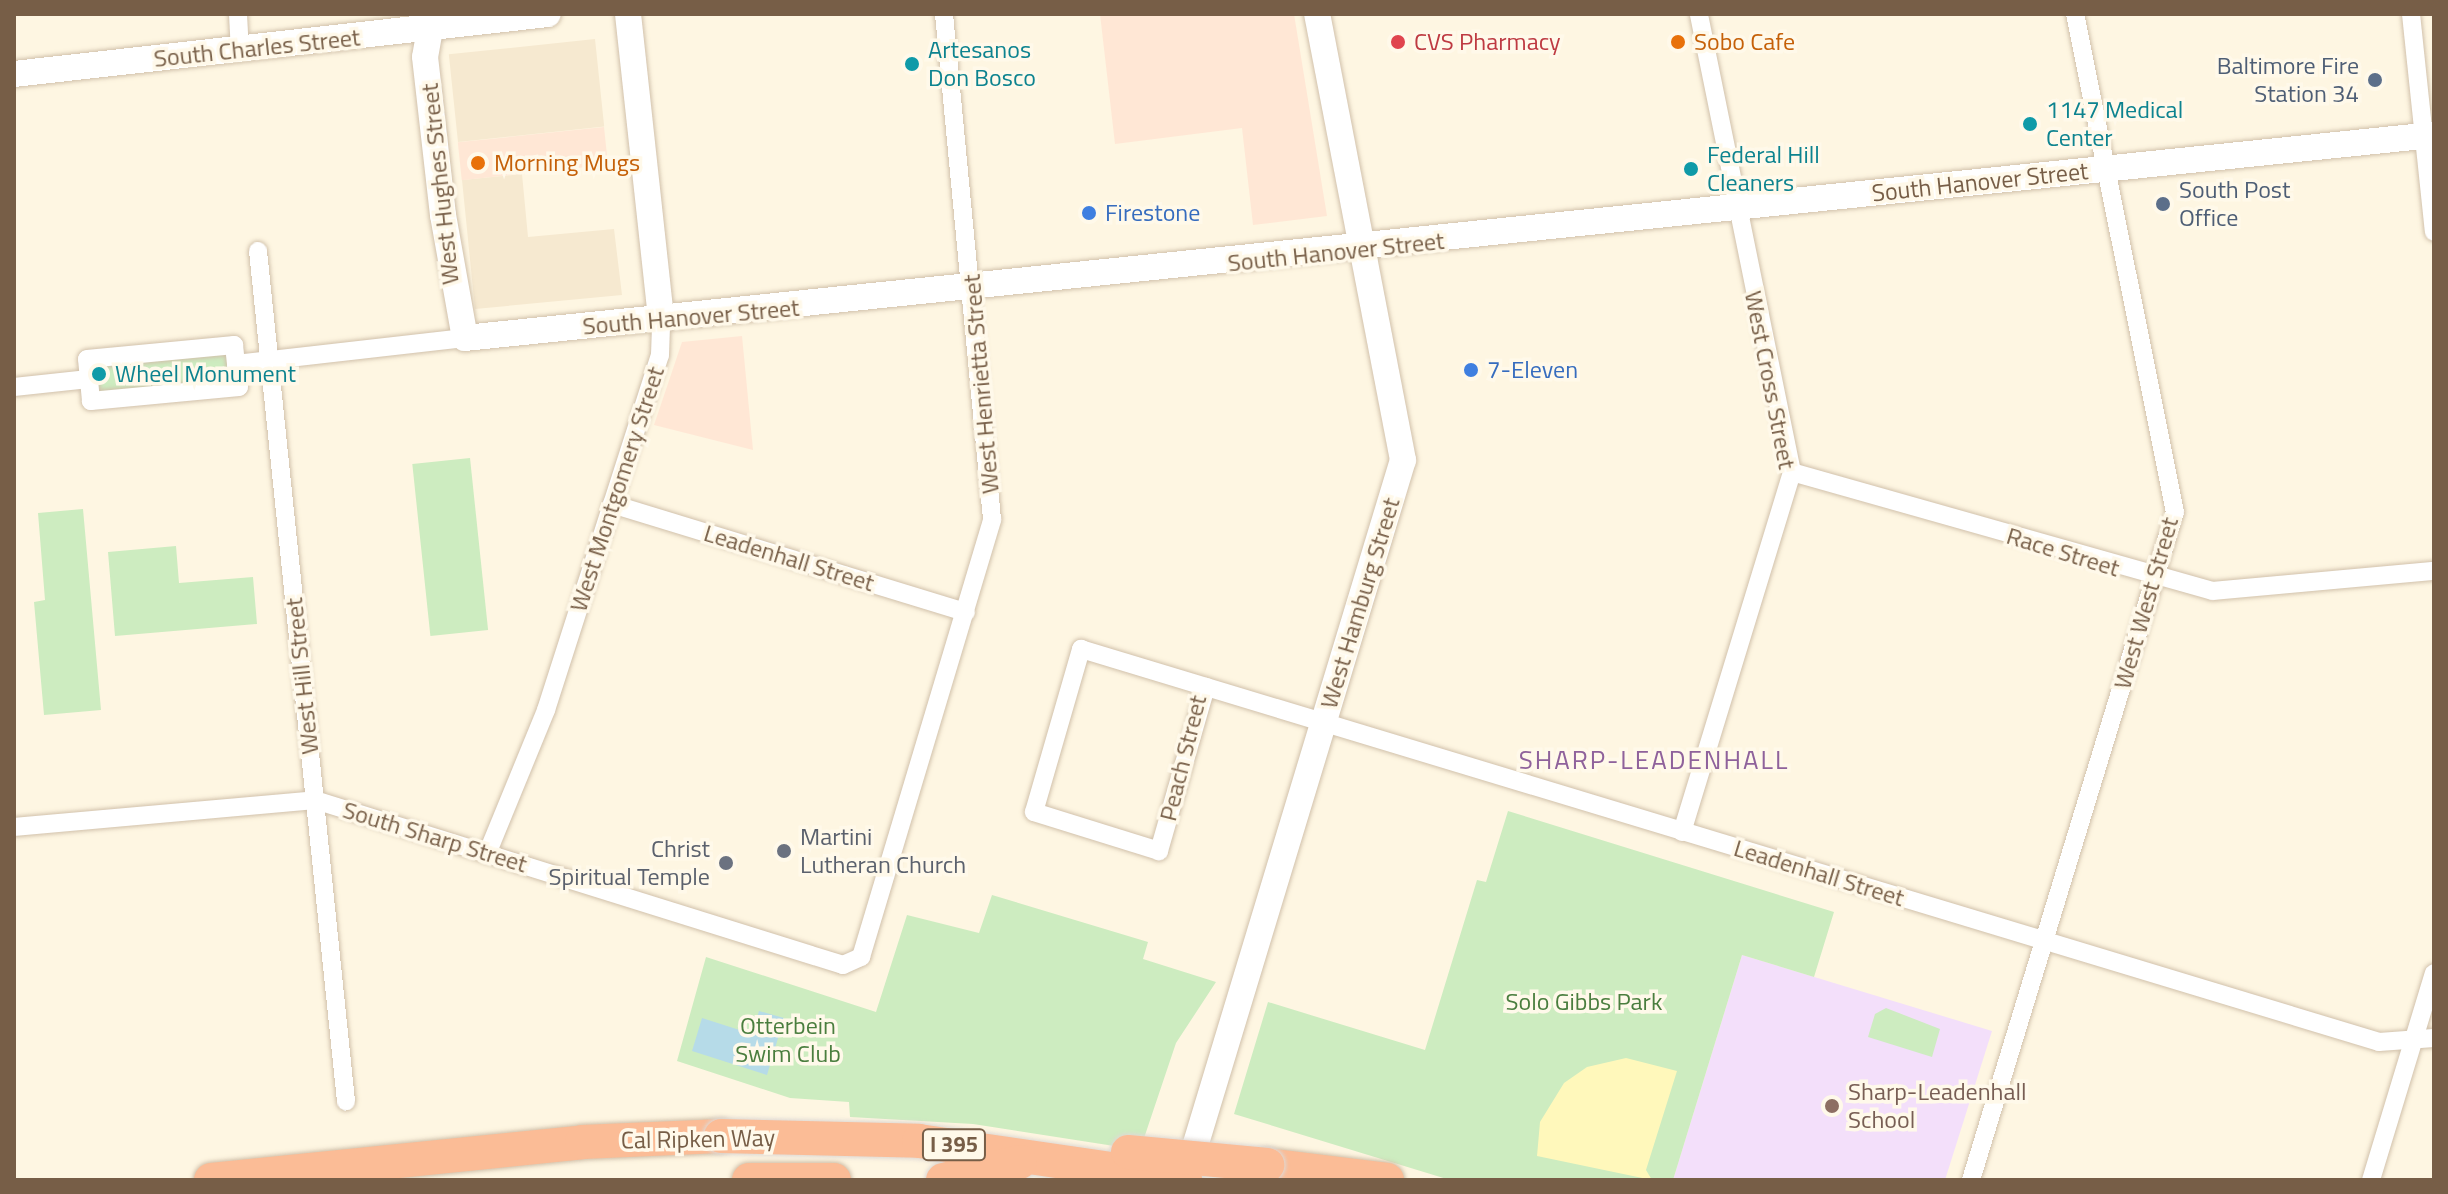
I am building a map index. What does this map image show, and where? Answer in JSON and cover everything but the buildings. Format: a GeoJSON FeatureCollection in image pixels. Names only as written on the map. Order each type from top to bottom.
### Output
{"type":"FeatureCollection","features":[{"type":"Feature","properties":{"kind":"highway","name":"Cal Ripken Way"},"geometry":{"type":"LineString","coordinates":[[211,1180],[582,1142],[721,1136],[919,1141],[1185,1180]]}},
{"type":"Feature","properties":{"kind":"highway"},"geometry":{"type":"LineString","coordinates":[[943,1180],[1079,1154],[1192,1154],[1387,1180]]}},
{"type":"Feature","properties":{"kind":"highway"},"geometry":{"type":"LineString","coordinates":[[1080,1180],[1163,1167],[1267,1165]]}},
{"type":"Feature","properties":{"kind":"highway","name":"Cal Ripken Way"},"geometry":{"type":"LineString","coordinates":[[749,1180],[834,1180]]}},
{"type":"Feature","properties":{"kind":"main road","name":"South Charles Street"},"geometry":{"type":"LineString","coordinates":[[14,74],[240,50],[431,22],[548,14]]}},
{"type":"Feature","properties":{"kind":"main road","name":"West Montgomery Street"},"geometry":{"type":"LineString","coordinates":[[628,14],[661,320]]}},
{"type":"Feature","properties":{"kind":"main road","name":"West Hamburg Street"},"geometry":{"type":"LineString","coordinates":[[1185,1180],[1403,460],[1317,14]]}},
{"type":"Feature","properties":{"kind":"main road","name":"West Hughes Street"},"geometry":{"type":"LineString","coordinates":[[431,22],[425,57],[453,305],[465,338]]}},
{"type":"Feature","properties":{"kind":"main road","name":"South Hanover Street"},"geometry":{"type":"LineString","coordinates":[[465,338],[972,290],[2429,135]]}},
{"type":"Feature","properties":{"kind":"street"},"geometry":{"type":"LineString","coordinates":[[238,14],[240,50]]}},
{"type":"Feature","properties":{"kind":"street","name":"West Henrietta Street"},"geometry":{"type":"LineString","coordinates":[[843,965],[867,948],[966,612],[993,502],[944,14]]}},
{"type":"Feature","properties":{"kind":"street","name":"West Cross Street"},"geometry":{"type":"LineString","coordinates":[[1682,832],[1792,472],[1734,208],[1699,14]]}},
{"type":"Feature","properties":{"kind":"street","name":"West West Street"},"geometry":{"type":"LineString","coordinates":[[1971,1180],[2175,512],[2075,14]]}},
{"type":"Feature","properties":{"kind":"street"},"geometry":{"type":"LineString","coordinates":[[2411,14],[2429,135],[2434,232]]}},
{"type":"Feature","properties":{"kind":"street","name":"West Hill Street"},"geometry":{"type":"LineString","coordinates":[[258,251],[346,1101]]}},
{"type":"Feature","properties":{"kind":"street","name":"West Montgomery Street"},"geometry":{"type":"LineString","coordinates":[[487,854],[546,710],[660,355],[661,320]]}},
{"type":"Feature","properties":{"kind":"street","name":"South Hanover Street"},"geometry":{"type":"LineString","coordinates":[[236,364],[465,338]]}},
{"type":"Feature","properties":{"kind":"street"},"geometry":{"type":"LineString","coordinates":[[234,345],[236,364],[239,387],[91,401],[83,380],[87,359],[234,345]]}},
{"type":"Feature","properties":{"kind":"street"},"geometry":{"type":"LineString","coordinates":[[14,387],[83,380]]}},
{"type":"Feature","properties":{"kind":"street","name":"Race Street"},"geometry":{"type":"LineString","coordinates":[[1792,472],[2156,579],[2236,591],[2434,571]]}},
{"type":"Feature","properties":{"kind":"street","name":"Leadenhall Street"},"geometry":{"type":"LineString","coordinates":[[612,504],[966,612]]}},
{"type":"Feature","properties":{"kind":"street","name":"Peach Street"},"geometry":{"type":"LineString","coordinates":[[1081,649],[1206,687],[1159,851],[1034,812],[1081,649]]}},
{"type":"Feature","properties":{"kind":"street","name":"Leadenhall Street"},"geometry":{"type":"LineString","coordinates":[[1206,687],[2379,1042],[2434,1038]]}},
{"type":"Feature","properties":{"kind":"street","name":"South Sharp Street"},"geometry":{"type":"LineString","coordinates":[[14,827],[315,800],[843,965]]}},
{"type":"Feature","properties":{"kind":"street"},"geometry":{"type":"LineString","coordinates":[[2371,1180],[2434,973]]}},
{"type":"Feature","properties":{"kind":"shaded area"},"geometry":{"type":"Polygon","coordinates":[[[1100,14],[1294,14],[1327,216],[1253,225],[1242,128],[1115,144],[1100,14]]]}},
{"type":"Feature","properties":{"kind":"shaded area"},"geometry":{"type":"Polygon","coordinates":[[[595,39],[604,127],[458,142],[449,54],[595,39]]]}},
{"type":"Feature","properties":{"kind":"shaded area"},"geometry":{"type":"Polygon","coordinates":[[[604,127],[608,165],[462,180],[458,142],[604,127]]]}},
{"type":"Feature","properties":{"kind":"shaded area"},"geometry":{"type":"Polygon","coordinates":[[[522,174],[528,237],[614,229],[622,295],[475,309],[462,180],[522,174]]]}},
{"type":"Feature","properties":{"kind":"shaded area"},"geometry":{"type":"Polygon","coordinates":[[[742,336],[753,450],[654,425],[682,342],[742,336]]]}},
{"type":"Feature","properties":{"kind":"shaded area","name":"Sharp-Leadenhall School"},"geometry":{"type":"Polygon","coordinates":[[[1742,955],[1992,1031],[1945,1180],[1673,1180],[1742,955]]]}},
{"type":"Feature","properties":{"kind":"green space"},"geometry":{"type":"Polygon","coordinates":[[[231,350],[234,383],[95,395],[93,362],[231,350]]]}},
{"type":"Feature","properties":{"kind":"green space"},"geometry":{"type":"Polygon","coordinates":[[[470,458],[488,630],[430,636],[412,464],[470,458]]]}},
{"type":"Feature","properties":{"kind":"green space"},"geometry":{"type":"Polygon","coordinates":[[[83,509],[101,710],[44,715],[34,602],[45,600],[38,513],[83,509]]]}},
{"type":"Feature","properties":{"kind":"green space"},"geometry":{"type":"Polygon","coordinates":[[[176,546],[179,583],[253,577],[257,624],[115,636],[108,552],[176,546]]]}},
{"type":"Feature","properties":{"kind":"green space","name":"Solo Gibbs Park"},"geometry":{"type":"Polygon","coordinates":[[[1508,811],[1834,912],[1814,977],[1742,955],[1673,1180],[1450,1180],[1234,1114],[1268,1002],[1425,1050],[1477,880],[1486,882],[1508,811]]]}},
{"type":"Feature","properties":{"kind":"green space","name":"Otterbein Swim Club"},"geometry":{"type":"Polygon","coordinates":[[[992,895],[1148,942],[1143,959],[1216,982],[1176,1043],[1140,1150],[973,1124],[850,1117],[849,1102],[790,1098],[677,1061],[706,957],[876,1012],[907,915],[979,933],[992,895]]]}},
{"type":"Feature","properties":{"kind":"green space"},"geometry":{"type":"Polygon","coordinates":[[[1886,1008],[1940,1029],[1932,1057],[1868,1037],[1875,1014],[1886,1008]]]}},
{"type":"Feature","properties":{"kind":"sand"},"geometry":{"type":"Polygon","coordinates":[[[1626,1058],[1677,1071],[1646,1170],[1652,1180],[1537,1156],[1540,1122],[1564,1083],[1587,1067],[1626,1058]]]}},
{"type":"Feature","properties":{"kind":"water"},"geometry":{"type":"Polygon","coordinates":[[[759,1011],[784,1018],[767,1075],[692,1051],[702,1018],[752,1034],[759,1011]]]}},
{"type":"Feature","properties":{"kind":"place","name":"CVS Pharmacy"},"geometry":{"type":"Point","coordinates":[1398,42]}},
{"type":"Feature","properties":{"kind":"place","name":"Sobo Cafe"},"geometry":{"type":"Point","coordinates":[1678,42]}},
{"type":"Feature","properties":{"kind":"place","name":"Artesanos Don Bosco"},"geometry":{"type":"Point","coordinates":[912,64]}},
{"type":"Feature","properties":{"kind":"place","name":"Baltimore Fire Station 34"},"geometry":{"type":"Point","coordinates":[2375,80]}},
{"type":"Feature","properties":{"kind":"place","name":"1147 Medical Center"},"geometry":{"type":"Point","coordinates":[2030,124]}},
{"type":"Feature","properties":{"kind":"place","name":"Morning Mugs"},"geometry":{"type":"Point","coordinates":[478,163]}},
{"type":"Feature","properties":{"kind":"place","name":"Federal Hill Cleaners"},"geometry":{"type":"Point","coordinates":[1691,169]}},
{"type":"Feature","properties":{"kind":"place","name":"South Post Office"},"geometry":{"type":"Point","coordinates":[2163,204]}},
{"type":"Feature","properties":{"kind":"place","name":"Firestone"},"geometry":{"type":"Point","coordinates":[1089,213]}},
{"type":"Feature","properties":{"kind":"place","name":"7-Eleven"},"geometry":{"type":"Point","coordinates":[1471,370]}},
{"type":"Feature","properties":{"kind":"place","name":"Wheel Monument"},"geometry":{"type":"Point","coordinates":[99,374]}},
{"type":"Feature","properties":{"kind":"place","name":"Martini Lutheran Church"},"geometry":{"type":"Point","coordinates":[784,851]}},
{"type":"Feature","properties":{"kind":"place","name":"Christ Spiritual Temple"},"geometry":{"type":"Point","coordinates":[726,863]}},
{"type":"Feature","properties":{"kind":"place","name":"Sharp-Leadenhall School"},"geometry":{"type":"Point","coordinates":[1832,1106]}},
{"type":"Feature","properties":{"kind":"district","name":"SHARP-LEADENHALL"},"geometry":{"type":"Point","coordinates":[1654,760]}}]}
